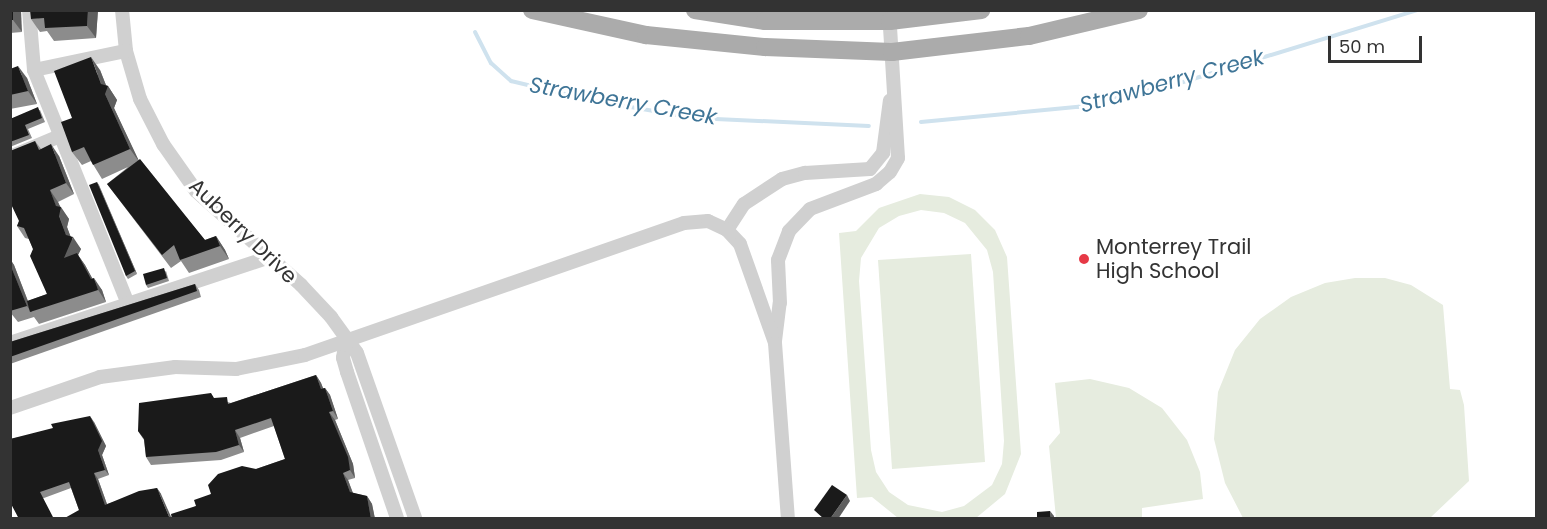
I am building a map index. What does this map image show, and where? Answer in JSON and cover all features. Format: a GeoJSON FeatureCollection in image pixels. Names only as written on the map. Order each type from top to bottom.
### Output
{"type":"FeatureCollection","features":[{"type":"Feature","properties":{"kind":"main road"},"geometry":{"type":"LineString","coordinates":[[532,10],[646,35],[765,47],[892,52],[1029,36],[1139,10]]}},
{"type":"Feature","properties":{"kind":"main road"},"geometry":{"type":"LineString","coordinates":[[694,10],[765,21],[981,10]]}},
{"type":"Feature","properties":{"kind":"street"},"geometry":{"type":"LineString","coordinates":[[29,10],[34,70],[128,304]]}},
{"type":"Feature","properties":{"kind":"street","name":"Auberry Drive"},"geometry":{"type":"LineString","coordinates":[[122,10],[126,51],[140,99],[163,144],[196,191],[270,257],[331,317],[346,342],[357,353],[415,519]]}},
{"type":"Feature","properties":{"kind":"street"},"geometry":{"type":"LineString","coordinates":[[788,519],[774,344],[780,303],[778,260],[789,231],[810,209],[865,189],[894,168],[900,144],[893,78],[890,16]]}},
{"type":"Feature","properties":{"kind":"street"},"geometry":{"type":"LineString","coordinates":[[34,70],[126,51]]}},
{"type":"Feature","properties":{"kind":"street"},"geometry":{"type":"LineString","coordinates":[[727,230],[744,204],[771,184],[805,173],[864,172],[877,164],[883,153],[893,78]]}},
{"type":"Feature","properties":{"kind":"street"},"geometry":{"type":"LineString","coordinates":[[10,156],[60,136]]}},
{"type":"Feature","properties":{"kind":"street"},"geometry":{"type":"LineString","coordinates":[[10,408],[100,377],[175,367],[236,369],[271,364],[346,342],[684,223],[708,220],[727,230],[743,252],[774,344]]}},
{"type":"Feature","properties":{"kind":"street"},"geometry":{"type":"LineString","coordinates":[[10,327],[13,343],[270,257]]}},
{"type":"Feature","properties":{"kind":"street"},"geometry":{"type":"LineString","coordinates":[[346,342],[343,358],[346,372],[397,519]]}},
{"type":"Feature","properties":{"kind":"shaded area"},"geometry":{"type":"Polygon","coordinates":[[[920,194],[949,197],[975,210],[995,230],[1007,257],[1021,454],[1005,494],[976,518],[898,518],[872,497],[857,498],[839,233],[856,231],[879,208],[920,194]],[[921,210],[899,216],[879,228],[861,258],[859,281],[871,450],[876,472],[889,492],[908,505],[942,512],[964,506],[992,485],[1002,464],[1004,441],[993,272],[987,250],[965,223],[944,213],[921,210]]]}},
{"type":"Feature","properties":{"kind":"shaded area"},"geometry":{"type":"Polygon","coordinates":[[[971,254],[985,462],[892,469],[878,260],[971,254]]]}},
{"type":"Feature","properties":{"kind":"shaded area"},"geometry":{"type":"Polygon","coordinates":[[[1355,278],[1385,278],[1411,285],[1443,305],[1450,389],[1460,390],[1464,405],[1469,481],[1430,518],[1243,518],[1225,483],[1214,439],[1218,392],[1235,350],[1260,319],[1291,297],[1325,283],[1355,278]]]}},
{"type":"Feature","properties":{"kind":"shaded area"},"geometry":{"type":"Polygon","coordinates":[[[1090,379],[1129,388],[1162,408],[1187,440],[1200,472],[1203,499],[1142,508],[1142,518],[1056,518],[1049,446],[1060,433],[1055,383],[1090,379]]]}},
{"type":"Feature","properties":{"kind":"building"},"geometry":{"type":"Polygon","coordinates":[[[10,10],[13,10],[13,20],[10,20],[10,10]]]}},
{"type":"Feature","properties":{"kind":"building"},"geometry":{"type":"Polygon","coordinates":[[[30,10],[88,10],[87,26],[45,28],[44,18],[31,19],[30,10]]]}},
{"type":"Feature","properties":{"kind":"building"},"geometry":{"type":"Polygon","coordinates":[[[91,57],[101,84],[108,86],[105,94],[130,149],[93,165],[84,147],[72,152],[61,122],[72,118],[54,71],[91,57]]]}},
{"type":"Feature","properties":{"kind":"building"},"geometry":{"type":"Polygon","coordinates":[[[18,66],[28,91],[10,95],[10,69],[18,66]]]}},
{"type":"Feature","properties":{"kind":"building"},"geometry":{"type":"Polygon","coordinates":[[[38,107],[42,118],[25,125],[29,135],[10,142],[10,119],[38,107]]]}},
{"type":"Feature","properties":{"kind":"building"},"geometry":{"type":"Polygon","coordinates":[[[35,141],[39,150],[51,144],[66,183],[50,190],[56,206],[61,207],[59,216],[66,235],[73,237],[64,258],[77,253],[91,279],[94,278],[98,290],[30,312],[27,301],[47,294],[30,256],[33,249],[24,228],[17,226],[19,221],[10,202],[10,151],[35,141]]]}},
{"type":"Feature","properties":{"kind":"building"},"geometry":{"type":"Polygon","coordinates":[[[140,159],[205,240],[216,236],[220,246],[180,260],[174,245],[162,255],[107,184],[140,159]]]}},
{"type":"Feature","properties":{"kind":"building"},"geometry":{"type":"Polygon","coordinates":[[[97,182],[135,271],[126,276],[89,185],[97,182]]]}},
{"type":"Feature","properties":{"kind":"building"},"geometry":{"type":"Polygon","coordinates":[[[10,264],[27,306],[10,311],[10,264]]]}},
{"type":"Feature","properties":{"kind":"building"},"geometry":{"type":"Polygon","coordinates":[[[164,268],[167,278],[146,285],[143,274],[164,268]]]}},
{"type":"Feature","properties":{"kind":"building"},"geometry":{"type":"Polygon","coordinates":[[[195,284],[197,291],[10,357],[10,342],[195,284]]]}},
{"type":"Feature","properties":{"kind":"building"},"geometry":{"type":"Polygon","coordinates":[[[316,375],[321,389],[325,388],[333,411],[329,412],[348,457],[350,470],[343,473],[350,492],[367,496],[371,519],[172,519],[171,514],[196,506],[194,500],[211,494],[208,485],[218,474],[242,466],[256,469],[285,459],[271,418],[235,430],[239,445],[216,452],[146,457],[144,439],[138,431],[139,403],[211,393],[214,398],[227,397],[228,404],[316,375]]]}},
{"type":"Feature","properties":{"kind":"building"},"geometry":{"type":"Polygon","coordinates":[[[90,416],[102,441],[98,450],[105,470],[94,473],[105,505],[139,491],[157,488],[170,519],[63,519],[79,510],[69,482],[40,492],[54,519],[19,519],[10,502],[10,439],[53,428],[51,424],[90,416]]]}},
{"type":"Feature","properties":{"kind":"building"},"geometry":{"type":"Polygon","coordinates":[[[832,485],[847,495],[830,519],[824,519],[814,510],[832,485]]]}},
{"type":"Feature","properties":{"kind":"building"},"geometry":{"type":"Polygon","coordinates":[[[1050,511],[1051,519],[1037,519],[1037,512],[1050,511]]]}},
{"type":"Feature","properties":{"kind":"waterway","name":"Strawberry Creek"},"geometry":{"type":"LineString","coordinates":[[921,122],[1078,107],[1180,83],[1417,10]]}},
{"type":"Feature","properties":{"kind":"waterway","name":"Strawberry Creek"},"geometry":{"type":"LineString","coordinates":[[475,32],[491,63],[511,81],[590,100],[694,118],[869,126]]}},
{"type":"Feature","properties":{"kind":"place","name":"Monterrey Trail High School"},"geometry":{"type":"Point","coordinates":[1084,259]}}]}
